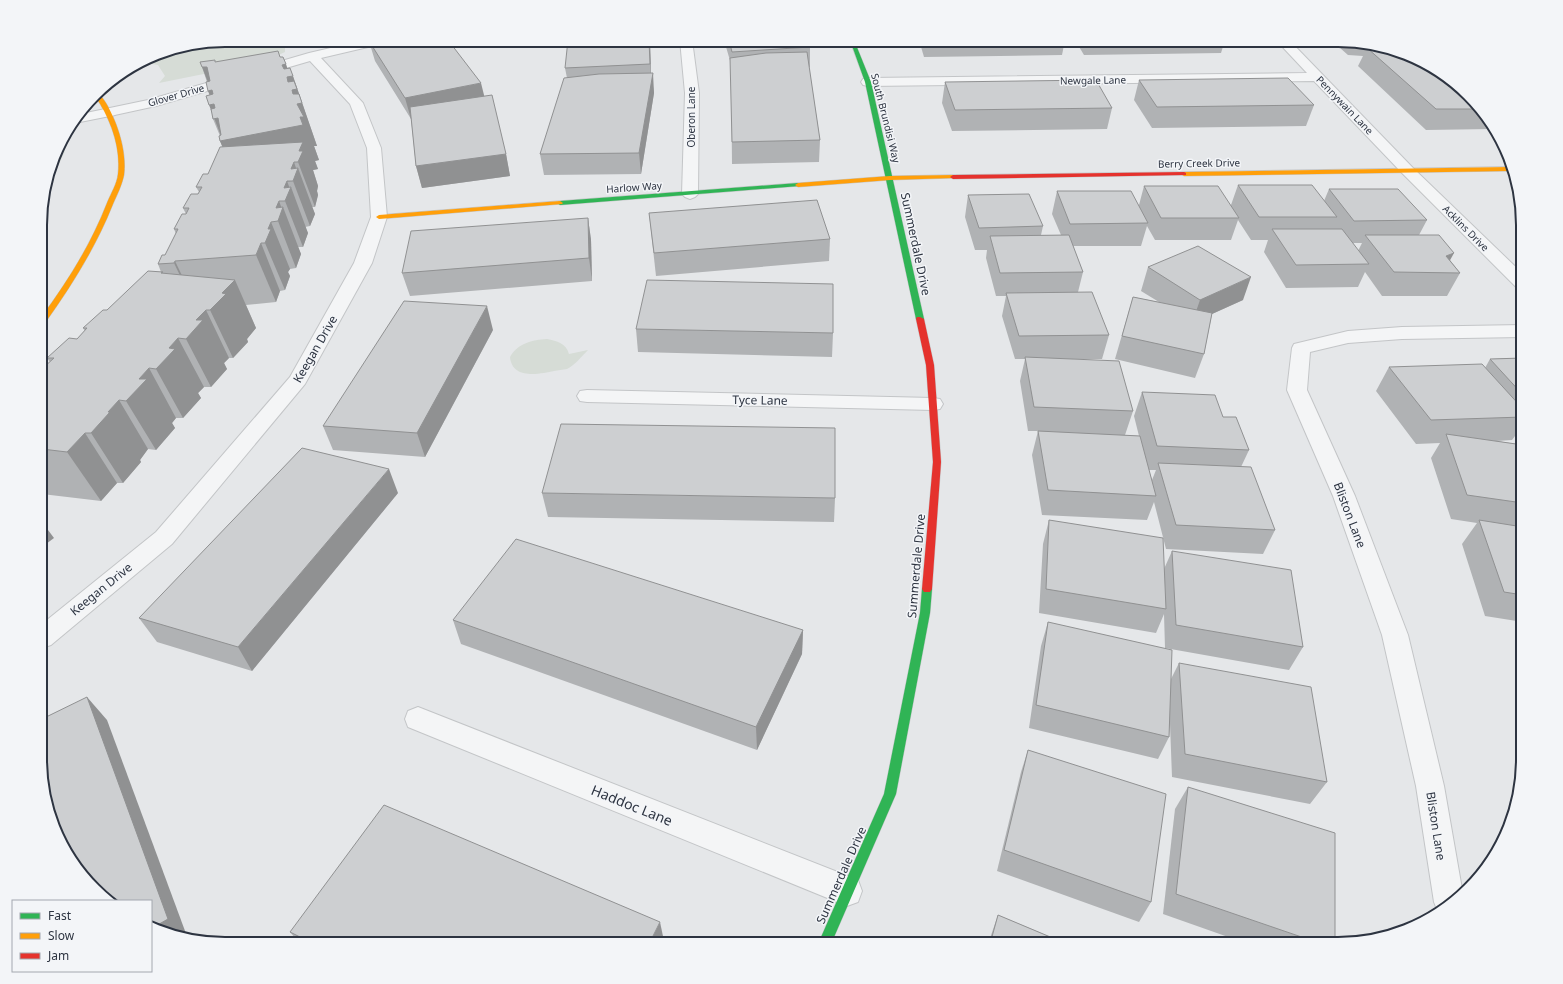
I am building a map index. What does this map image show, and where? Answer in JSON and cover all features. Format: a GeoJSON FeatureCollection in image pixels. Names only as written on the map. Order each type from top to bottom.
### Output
{"type":"FeatureCollection","features":[{"type":"Feature","properties":{"kind":"street","name":"Glover Drive"},"geometry":{"type":"LineString","coordinates":[[83,118],[151,103],[313,56],[351,47]]}},
{"type":"Feature","properties":{"kind":"street","name":"Oberon Lane"},"geometry":{"type":"LineString","coordinates":[[687,47],[692,93],[690,194]]}},
{"type":"Feature","properties":{"kind":"street","name":"South Brundisi Way"},"geometry":{"type":"LineString","coordinates":[[855,47],[868,82],[890,178]]}},
{"type":"Feature","properties":{"kind":"street","name":"Pennywain Lane"},"geometry":{"type":"LineString","coordinates":[[1289,47],[1408,171]]}},
{"type":"Feature","properties":{"kind":"street","name":"Keegan Drive"},"geometry":{"type":"LineString","coordinates":[[47,634],[164,538],[298,380],[363,263],[379,217],[374,148],[356,102],[313,56]]}},
{"type":"Feature","properties":{"kind":"street","name":"Newgale Lane"},"geometry":{"type":"LineString","coordinates":[[868,82],[1318,77]]}},
{"type":"Feature","properties":{"kind":"street"},"geometry":{"type":"LineString","coordinates":[[47,315],[63,295],[108,213],[121,172],[119,142],[110,112],[100,98]]}},
{"type":"Feature","properties":{"kind":"street","name":"Berry Creek Drive"},"geometry":{"type":"LineString","coordinates":[[890,178],[1507,169]]}},
{"type":"Feature","properties":{"kind":"street","name":"Acklins Drive"},"geometry":{"type":"LineString","coordinates":[[1408,171],[1516,277]]}},
{"type":"Feature","properties":{"kind":"street","name":"Harlow Way"},"geometry":{"type":"LineString","coordinates":[[379,217],[890,178]]}},
{"type":"Feature","properties":{"kind":"street","name":"Summerdale Drive"},"geometry":{"type":"LineString","coordinates":[[827,937],[890,794],[925,613],[937,462],[930,365],[890,178]]}},
{"type":"Feature","properties":{"kind":"street","name":"Bliston Lane"},"geometry":{"type":"LineString","coordinates":[[1448,898],[1430,786],[1395,635],[1344,496],[1297,390],[1301,348],[1348,338],[1402,332],[1516,331]]}},
{"type":"Feature","properties":{"kind":"street","name":"Tyce Lane"},"geometry":{"type":"LineString","coordinates":[[588,396],[933,404]]}},
{"type":"Feature","properties":{"kind":"street","name":"Haddoc Lane"},"geometry":{"type":"LineString","coordinates":[[418,719],[847,891]]}},
{"type":"Feature","properties":{"kind":"shaded area"},"geometry":{"type":"Polygon","coordinates":[[[213,47],[286,47],[285,52],[263,62],[159,83],[165,76],[158,65],[150,64],[168,56],[190,50],[213,47]]]}},
{"type":"Feature","properties":{"kind":"shaded area"},"geometry":{"type":"Polygon","coordinates":[[[64,149],[65,151],[54,175],[64,149]]]}},
{"type":"Feature","properties":{"kind":"shaded area"},"geometry":{"type":"Polygon","coordinates":[[[547,339],[558,342],[566,347],[569,354],[588,350],[570,368],[567,369],[528,374],[516,369],[512,364],[510,357],[517,348],[531,341],[547,339]]]}},
{"type":"Feature","properties":{"kind":"building"},"geometry":{"type":"Polygon","coordinates":[[[373,47],[453,47],[481,83],[405,98],[373,47]]]}},
{"type":"Feature","properties":{"kind":"building"},"geometry":{"type":"Polygon","coordinates":[[[567,47],[649,47],[650,64],[565,68],[567,47]]]}},
{"type":"Feature","properties":{"kind":"building"},"geometry":{"type":"Polygon","coordinates":[[[731,47],[810,47],[732,52],[731,47]]]}},
{"type":"Feature","properties":{"kind":"building"},"geometry":{"type":"Polygon","coordinates":[[[1369,50],[1395,56],[1417,65],[1437,77],[1455,91],[1473,109],[1436,109],[1369,50]]]}},
{"type":"Feature","properties":{"kind":"building"},"geometry":{"type":"Polygon","coordinates":[[[278,51],[280,57],[283,57],[286,64],[282,65],[284,69],[290,68],[293,76],[287,77],[288,82],[294,81],[297,89],[292,90],[293,94],[299,94],[302,103],[297,104],[304,117],[300,117],[303,125],[220,141],[219,136],[221,135],[218,118],[213,119],[211,109],[215,108],[214,104],[209,105],[206,96],[213,94],[212,90],[208,91],[206,82],[210,81],[207,67],[202,67],[200,62],[215,60],[215,62],[278,51]]]}},
{"type":"Feature","properties":{"kind":"building"},"geometry":{"type":"Polygon","coordinates":[[[807,52],[820,140],[732,142],[730,58],[766,53],[807,52]]]}},
{"type":"Feature","properties":{"kind":"building"},"geometry":{"type":"Polygon","coordinates":[[[653,73],[639,153],[540,154],[564,78],[599,74],[653,73]]]}},
{"type":"Feature","properties":{"kind":"building"},"geometry":{"type":"Polygon","coordinates":[[[1288,78],[1314,105],[1157,107],[1139,80],[1288,78]]]}},
{"type":"Feature","properties":{"kind":"building"},"geometry":{"type":"Polygon","coordinates":[[[1096,80],[1112,108],[955,110],[945,82],[1096,80]]]}},
{"type":"Feature","properties":{"kind":"building"},"geometry":{"type":"Polygon","coordinates":[[[492,95],[506,154],[416,166],[410,107],[492,95]]]}},
{"type":"Feature","properties":{"kind":"building"},"geometry":{"type":"Polygon","coordinates":[[[303,142],[299,151],[303,151],[298,162],[294,162],[291,169],[298,168],[293,181],[287,181],[284,188],[291,187],[285,201],[279,201],[276,208],[283,207],[278,221],[271,222],[268,229],[271,229],[265,243],[261,243],[256,255],[175,261],[174,263],[158,264],[162,255],[165,255],[178,229],[174,229],[182,214],[186,214],[189,208],[183,208],[191,194],[198,194],[202,187],[196,187],[203,174],[208,174],[220,147],[303,142]]]}},
{"type":"Feature","properties":{"kind":"building"},"geometry":{"type":"Polygon","coordinates":[[[1238,185],[1312,185],[1337,217],[1259,217],[1238,185]]]}},
{"type":"Feature","properties":{"kind":"building"},"geometry":{"type":"Polygon","coordinates":[[[1144,186],[1218,186],[1239,218],[1161,218],[1144,186]]]}},
{"type":"Feature","properties":{"kind":"building"},"geometry":{"type":"Polygon","coordinates":[[[1329,189],[1398,189],[1427,220],[1354,221],[1329,189]]]}},
{"type":"Feature","properties":{"kind":"building"},"geometry":{"type":"Polygon","coordinates":[[[1057,191],[1131,191],[1148,223],[1070,224],[1057,191]]]}},
{"type":"Feature","properties":{"kind":"building"},"geometry":{"type":"Polygon","coordinates":[[[1029,194],[1043,226],[979,228],[968,195],[1029,194]]]}},
{"type":"Feature","properties":{"kind":"building"},"geometry":{"type":"Polygon","coordinates":[[[817,200],[830,239],[654,253],[649,213],[817,200]]]}},
{"type":"Feature","properties":{"kind":"building"},"geometry":{"type":"Polygon","coordinates":[[[588,218],[589,258],[402,273],[411,231],[588,218]]]}},
{"type":"Feature","properties":{"kind":"building"},"geometry":{"type":"Polygon","coordinates":[[[1272,229],[1342,229],[1369,264],[1296,265],[1272,229]]]}},
{"type":"Feature","properties":{"kind":"building"},"geometry":{"type":"Polygon","coordinates":[[[1069,235],[1083,272],[1000,273],[990,236],[1069,235]]]}},
{"type":"Feature","properties":{"kind":"building"},"geometry":{"type":"Polygon","coordinates":[[[1365,235],[1439,235],[1454,253],[1446,256],[1460,273],[1394,272],[1365,235]]]}},
{"type":"Feature","properties":{"kind":"building"},"geometry":{"type":"Polygon","coordinates":[[[1198,246],[1251,277],[1200,300],[1148,267],[1198,246]]]}},
{"type":"Feature","properties":{"kind":"building"},"geometry":{"type":"Polygon","coordinates":[[[148,271],[235,280],[222,293],[226,294],[210,310],[206,310],[196,320],[203,320],[186,339],[178,338],[169,348],[175,349],[156,369],[149,368],[139,379],[147,379],[126,401],[119,400],[91,433],[85,433],[67,452],[47,450],[47,364],[54,358],[47,358],[69,338],[77,339],[87,328],[83,328],[103,310],[107,310],[148,271]]]}},
{"type":"Feature","properties":{"kind":"building"},"geometry":{"type":"Polygon","coordinates":[[[647,280],[833,284],[833,333],[636,329],[647,280]]]}},
{"type":"Feature","properties":{"kind":"building"},"geometry":{"type":"Polygon","coordinates":[[[1092,292],[1109,335],[1019,336],[1006,293],[1092,292]]]}},
{"type":"Feature","properties":{"kind":"building"},"geometry":{"type":"Polygon","coordinates":[[[1133,297],[1212,313],[1204,354],[1122,336],[1133,297]]]}},
{"type":"Feature","properties":{"kind":"building"},"geometry":{"type":"Polygon","coordinates":[[[404,301],[487,306],[417,433],[323,426],[404,301]]]}},
{"type":"Feature","properties":{"kind":"building"},"geometry":{"type":"Polygon","coordinates":[[[1025,357],[1119,361],[1133,411],[1034,407],[1025,357]]]}},
{"type":"Feature","properties":{"kind":"building"},"geometry":{"type":"Polygon","coordinates":[[[1516,358],[1516,387],[1490,359],[1516,358]]]}},
{"type":"Feature","properties":{"kind":"building"},"geometry":{"type":"Polygon","coordinates":[[[1482,364],[1516,401],[1516,417],[1431,420],[1389,367],[1482,364]]]}},
{"type":"Feature","properties":{"kind":"building"},"geometry":{"type":"Polygon","coordinates":[[[1142,392],[1215,395],[1223,417],[1236,417],[1249,450],[1157,446],[1142,392]]]}},
{"type":"Feature","properties":{"kind":"building"},"geometry":{"type":"Polygon","coordinates":[[[561,424],[835,428],[835,498],[542,493],[561,424]]]}},
{"type":"Feature","properties":{"kind":"building"},"geometry":{"type":"Polygon","coordinates":[[[1038,431],[1140,436],[1156,496],[1048,490],[1038,431]]]}},
{"type":"Feature","properties":{"kind":"building"},"geometry":{"type":"Polygon","coordinates":[[[1446,434],[1516,444],[1516,502],[1467,495],[1446,434]]]}},
{"type":"Feature","properties":{"kind":"building"},"geometry":{"type":"Polygon","coordinates":[[[302,448],[389,469],[238,647],[139,618],[302,448]]]}},
{"type":"Feature","properties":{"kind":"building"},"geometry":{"type":"Polygon","coordinates":[[[1158,463],[1251,467],[1275,530],[1176,525],[1158,463]]]}},
{"type":"Feature","properties":{"kind":"building"},"geometry":{"type":"Polygon","coordinates":[[[1049,520],[1163,538],[1166,609],[1046,589],[1049,520]]]}},
{"type":"Feature","properties":{"kind":"building"},"geometry":{"type":"Polygon","coordinates":[[[1479,520],[1516,526],[1516,594],[1504,592],[1479,520]]]}},
{"type":"Feature","properties":{"kind":"building"},"geometry":{"type":"Polygon","coordinates":[[[516,539],[803,630],[756,727],[453,620],[516,539]]]}},
{"type":"Feature","properties":{"kind":"building"},"geometry":{"type":"Polygon","coordinates":[[[1172,551],[1291,570],[1303,647],[1176,625],[1172,551]]]}},
{"type":"Feature","properties":{"kind":"building"},"geometry":{"type":"Polygon","coordinates":[[[1048,622],[1172,650],[1169,737],[1036,705],[1048,622]]]}},
{"type":"Feature","properties":{"kind":"building"},"geometry":{"type":"Polygon","coordinates":[[[1179,663],[1311,687],[1327,782],[1185,754],[1179,663]]]}},
{"type":"Feature","properties":{"kind":"building"},"geometry":{"type":"Polygon","coordinates":[[[87,697],[168,919],[159,924],[152,921],[152,900],[117,900],[91,876],[77,858],[65,838],[56,816],[50,794],[47,771],[47,717],[87,697]]]}},
{"type":"Feature","properties":{"kind":"building"},"geometry":{"type":"Polygon","coordinates":[[[1028,750],[1166,794],[1151,902],[1004,850],[1028,750]]]}},
{"type":"Feature","properties":{"kind":"building"},"geometry":{"type":"Polygon","coordinates":[[[1188,787],[1335,833],[1335,937],[1302,937],[1176,894],[1188,787]]]}},
{"type":"Feature","properties":{"kind":"building"},"geometry":{"type":"Polygon","coordinates":[[[384,805],[660,922],[652,937],[300,937],[290,932],[384,805]]]}},
{"type":"Feature","properties":{"kind":"building"},"geometry":{"type":"Polygon","coordinates":[[[998,915],[1050,937],[992,937],[998,915]]]}},
{"type":"Feature","properties":{"kind":"traffic: fast"},"geometry":{"type":"LineString","coordinates":[[855,47],[868,82],[920,319]]}},
{"type":"Feature","properties":{"kind":"traffic: fast"},"geometry":{"type":"LineString","coordinates":[[560,203],[798,185]]}},
{"type":"Feature","properties":{"kind":"traffic: fast"},"geometry":{"type":"LineString","coordinates":[[827,937],[890,794],[925,613],[927,589]]}},
{"type":"Feature","properties":{"kind":"traffic: slow"},"geometry":{"type":"LineString","coordinates":[[47,314],[73,277],[91,246],[106,214],[120,178],[121,161],[118,140],[108,111],[100,98]]}},
{"type":"Feature","properties":{"kind":"traffic: slow"},"geometry":{"type":"LineString","coordinates":[[1184,174],[1507,169]]}},
{"type":"Feature","properties":{"kind":"traffic: slow"},"geometry":{"type":"LineString","coordinates":[[798,185],[890,178],[953,177]]}},
{"type":"Feature","properties":{"kind":"traffic: slow"},"geometry":{"type":"LineString","coordinates":[[379,217],[560,203]]}},
{"type":"Feature","properties":{"kind":"traffic: jam"},"geometry":{"type":"LineString","coordinates":[[953,177],[1184,174]]}},
{"type":"Feature","properties":{"kind":"traffic: jam"},"geometry":{"type":"LineString","coordinates":[[920,319],[930,365],[937,462],[927,589]]}}]}
